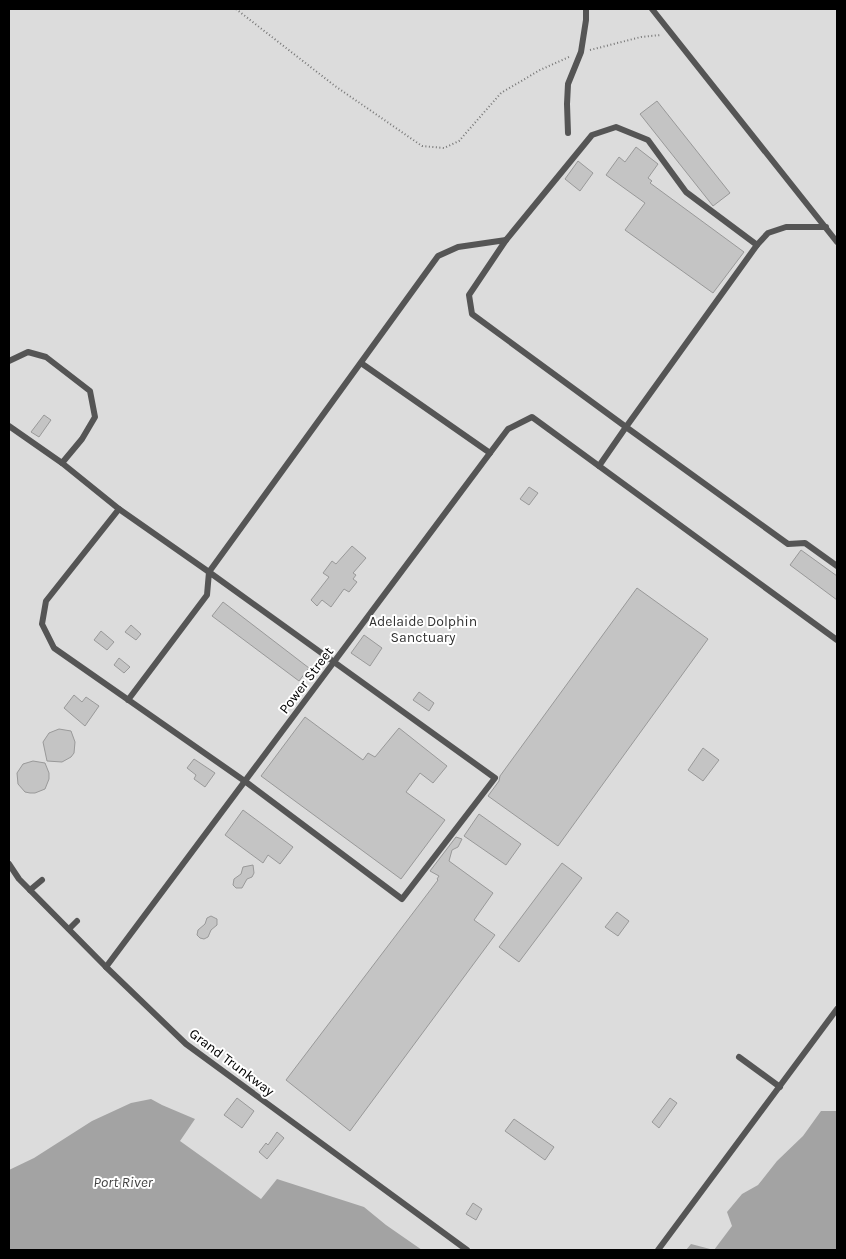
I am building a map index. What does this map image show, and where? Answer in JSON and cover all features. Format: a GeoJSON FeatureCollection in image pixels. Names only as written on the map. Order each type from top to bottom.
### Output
{"type":"FeatureCollection","features":[{"type":"Feature","properties":{"kind":"lane"},"geometry":{"type":"LineString","coordinates":[[568,133],[566,104],[568,84],[581,52],[586,9]]}},
{"type":"Feature","properties":{"kind":"lane"},"geometry":{"type":"LineString","coordinates":[[652,9],[837,242]]}},
{"type":"Feature","properties":{"kind":"lane"},"geometry":{"type":"LineString","coordinates":[[757,245],[686,192],[648,140],[616,127],[592,135],[506,240],[468,295],[472,314],[626,428],[788,544],[805,543],[837,566]]}},
{"type":"Feature","properties":{"kind":"lane"},"geometry":{"type":"LineString","coordinates":[[826,227],[786,227],[768,233],[757,245],[598,466],[837,640]]}},
{"type":"Feature","properties":{"kind":"lane"},"geometry":{"type":"LineString","coordinates":[[128,700],[207,594],[209,572],[438,256],[458,246],[506,240]]}},
{"type":"Feature","properties":{"kind":"lane"},"geometry":{"type":"LineString","coordinates":[[9,361],[28,352],[46,357],[90,391],[95,416],[82,438],[62,462]]}},
{"type":"Feature","properties":{"kind":"lane"},"geometry":{"type":"LineString","coordinates":[[362,363],[490,453]]}},
{"type":"Feature","properties":{"kind":"lane","name":"Power Street"},"geometry":{"type":"LineString","coordinates":[[106,967],[508,429],[532,418],[598,466]]}},
{"type":"Feature","properties":{"kind":"lane"},"geometry":{"type":"LineString","coordinates":[[9,426],[62,462],[120,509],[495,778],[402,899],[246,782],[54,648],[42,624],[46,601],[120,509]]}},
{"type":"Feature","properties":{"kind":"lane","name":"Grand Trunkway"},"geometry":{"type":"LineString","coordinates":[[9,864],[19,879],[186,1044],[466,1250]]}},
{"type":"Feature","properties":{"kind":"lane"},"geometry":{"type":"LineString","coordinates":[[30,890],[42,880]]}},
{"type":"Feature","properties":{"kind":"lane"},"geometry":{"type":"LineString","coordinates":[[69,929],[77,921]]}},
{"type":"Feature","properties":{"kind":"lane"},"geometry":{"type":"LineString","coordinates":[[658,1250],[837,1008]]}},
{"type":"Feature","properties":{"kind":"lane"},"geometry":{"type":"LineString","coordinates":[[739,1057],[780,1087]]}},
{"type":"Feature","properties":{"kind":"path"},"geometry":{"type":"LineString","coordinates":[[236,9],[334,86],[422,146],[444,148],[459,141],[501,93],[540,70],[581,52],[641,37],[673,34]]}},
{"type":"Feature","properties":{"kind":"green space","name":"Adelaide Dolphin Sanctuary"},"geometry":{"type":"Polygon","coordinates":[[[9,9],[837,9],[837,1250],[9,1250],[9,9]]]}},
{"type":"Feature","properties":{"kind":"water","name":"Port River"},"geometry":{"type":"Polygon","coordinates":[[[151,1099],[195,1119],[180,1141],[261,1199],[277,1179],[364,1207],[422,1250],[9,1250],[9,1170],[34,1158],[92,1121],[131,1103],[151,1099]]]}},
{"type":"Feature","properties":{"kind":"water"},"geometry":{"type":"Polygon","coordinates":[[[821,1111],[837,1111],[837,1250],[714,1250],[732,1226],[727,1212],[742,1194],[758,1185],[777,1161],[803,1136],[821,1111]]]}},
{"type":"Feature","properties":{"kind":"water"},"geometry":{"type":"Polygon","coordinates":[[[691,1244],[714,1250],[686,1250],[691,1244]]]}},
{"type":"Feature","properties":{"kind":"building"},"geometry":{"type":"Polygon","coordinates":[[[657,101],[730,193],[713,206],[640,114],[657,101]]]}},
{"type":"Feature","properties":{"kind":"building"},"geometry":{"type":"Polygon","coordinates":[[[636,147],[658,164],[648,178],[652,181],[650,183],[744,252],[713,293],[625,230],[645,203],[606,175],[619,157],[625,162],[636,147]]]}},
{"type":"Feature","properties":{"kind":"building"},"geometry":{"type":"Polygon","coordinates":[[[578,161],[593,173],[580,191],[565,179],[578,161]]]}},
{"type":"Feature","properties":{"kind":"building"},"geometry":{"type":"Polygon","coordinates":[[[44,415],[51,420],[39,437],[31,432],[44,415]]]}},
{"type":"Feature","properties":{"kind":"building"},"geometry":{"type":"Polygon","coordinates":[[[529,487],[538,493],[529,505],[520,499],[529,487]]]}},
{"type":"Feature","properties":{"kind":"building"},"geometry":{"type":"Polygon","coordinates":[[[352,546],[366,558],[353,573],[356,575],[353,579],[357,582],[349,592],[344,589],[331,607],[322,600],[317,606],[311,600],[329,577],[323,573],[332,561],[336,564],[352,546]]]}},
{"type":"Feature","properties":{"kind":"building"},"geometry":{"type":"Polygon","coordinates":[[[801,550],[837,576],[837,600],[790,565],[801,550]]]}},
{"type":"Feature","properties":{"kind":"building"},"geometry":{"type":"Polygon","coordinates":[[[637,588],[708,639],[558,846],[488,796],[499,781],[500,776],[637,588]]]}},
{"type":"Feature","properties":{"kind":"building"},"geometry":{"type":"Polygon","coordinates":[[[223,602],[309,668],[299,681],[212,616],[223,602]]]}},
{"type":"Feature","properties":{"kind":"building"},"geometry":{"type":"Polygon","coordinates":[[[131,625],[141,634],[136,640],[125,632],[131,625]]]}},
{"type":"Feature","properties":{"kind":"building"},"geometry":{"type":"Polygon","coordinates":[[[101,631],[114,642],[107,650],[94,640],[101,631]]]}},
{"type":"Feature","properties":{"kind":"building"},"geometry":{"type":"Polygon","coordinates":[[[364,635],[382,648],[370,666],[351,653],[364,635]]]}},
{"type":"Feature","properties":{"kind":"building"},"geometry":{"type":"Polygon","coordinates":[[[119,658],[130,667],[124,673],[114,665],[119,658]]]}},
{"type":"Feature","properties":{"kind":"building"},"geometry":{"type":"Polygon","coordinates":[[[419,692],[434,703],[429,711],[413,700],[419,692]]]}},
{"type":"Feature","properties":{"kind":"building"},"geometry":{"type":"Polygon","coordinates":[[[74,695],[82,702],[86,697],[99,706],[85,726],[64,708],[74,695]]]}},
{"type":"Feature","properties":{"kind":"building"},"geometry":{"type":"Polygon","coordinates":[[[305,717],[363,760],[368,753],[375,757],[399,728],[447,766],[433,783],[420,773],[406,792],[445,820],[401,879],[261,776],[305,717]]]}},
{"type":"Feature","properties":{"kind":"building"},"geometry":{"type":"Polygon","coordinates":[[[59,729],[71,731],[75,742],[74,753],[62,762],[47,761],[43,742],[49,733],[59,729]]]}},
{"type":"Feature","properties":{"kind":"building"},"geometry":{"type":"Polygon","coordinates":[[[703,748],[719,760],[703,781],[688,770],[703,748]]]}},
{"type":"Feature","properties":{"kind":"building"},"geometry":{"type":"Polygon","coordinates":[[[194,759],[215,773],[205,787],[194,779],[196,775],[187,768],[194,759]]]}},
{"type":"Feature","properties":{"kind":"building"},"geometry":{"type":"Polygon","coordinates":[[[33,761],[45,763],[49,779],[45,789],[30,793],[25,792],[18,784],[17,773],[23,764],[33,761]]]}},
{"type":"Feature","properties":{"kind":"building"},"geometry":{"type":"Polygon","coordinates":[[[243,810],[293,847],[280,864],[268,855],[263,863],[225,835],[243,810]]]}},
{"type":"Feature","properties":{"kind":"building"},"geometry":{"type":"Polygon","coordinates":[[[479,814],[521,844],[506,865],[464,836],[479,814]]]}},
{"type":"Feature","properties":{"kind":"building"},"geometry":{"type":"Polygon","coordinates":[[[456,837],[462,839],[458,847],[452,850],[449,861],[493,893],[474,920],[495,935],[350,1131],[286,1080],[438,880],[439,876],[430,871],[456,837]]]}},
{"type":"Feature","properties":{"kind":"building"},"geometry":{"type":"Polygon","coordinates":[[[562,863],[582,878],[519,962],[499,947],[562,863]]]}},
{"type":"Feature","properties":{"kind":"building"},"geometry":{"type":"Polygon","coordinates":[[[253,865],[254,873],[252,877],[247,879],[242,888],[236,888],[233,885],[234,879],[241,874],[243,867],[253,865]]]}},
{"type":"Feature","properties":{"kind":"building"},"geometry":{"type":"Polygon","coordinates":[[[617,912],[629,921],[618,936],[605,927],[617,912]]]}},
{"type":"Feature","properties":{"kind":"building"},"geometry":{"type":"Polygon","coordinates":[[[211,916],[217,919],[217,925],[211,930],[208,937],[200,938],[197,935],[198,930],[205,924],[207,918],[211,916]]]}},
{"type":"Feature","properties":{"kind":"building"},"geometry":{"type":"Polygon","coordinates":[[[237,1098],[254,1111],[242,1128],[224,1115],[237,1098]]]}},
{"type":"Feature","properties":{"kind":"building"},"geometry":{"type":"Polygon","coordinates":[[[670,1098],[677,1103],[659,1128],[652,1122],[670,1098]]]}},
{"type":"Feature","properties":{"kind":"building"},"geometry":{"type":"Polygon","coordinates":[[[514,1119],[554,1147],[545,1160],[505,1131],[514,1119]]]}},
{"type":"Feature","properties":{"kind":"building"},"geometry":{"type":"Polygon","coordinates":[[[277,1132],[284,1138],[267,1159],[259,1152],[266,1143],[268,1145],[277,1132]]]}},
{"type":"Feature","properties":{"kind":"building"},"geometry":{"type":"Polygon","coordinates":[[[473,1203],[482,1209],[476,1220],[466,1214],[473,1203]]]}}]}
